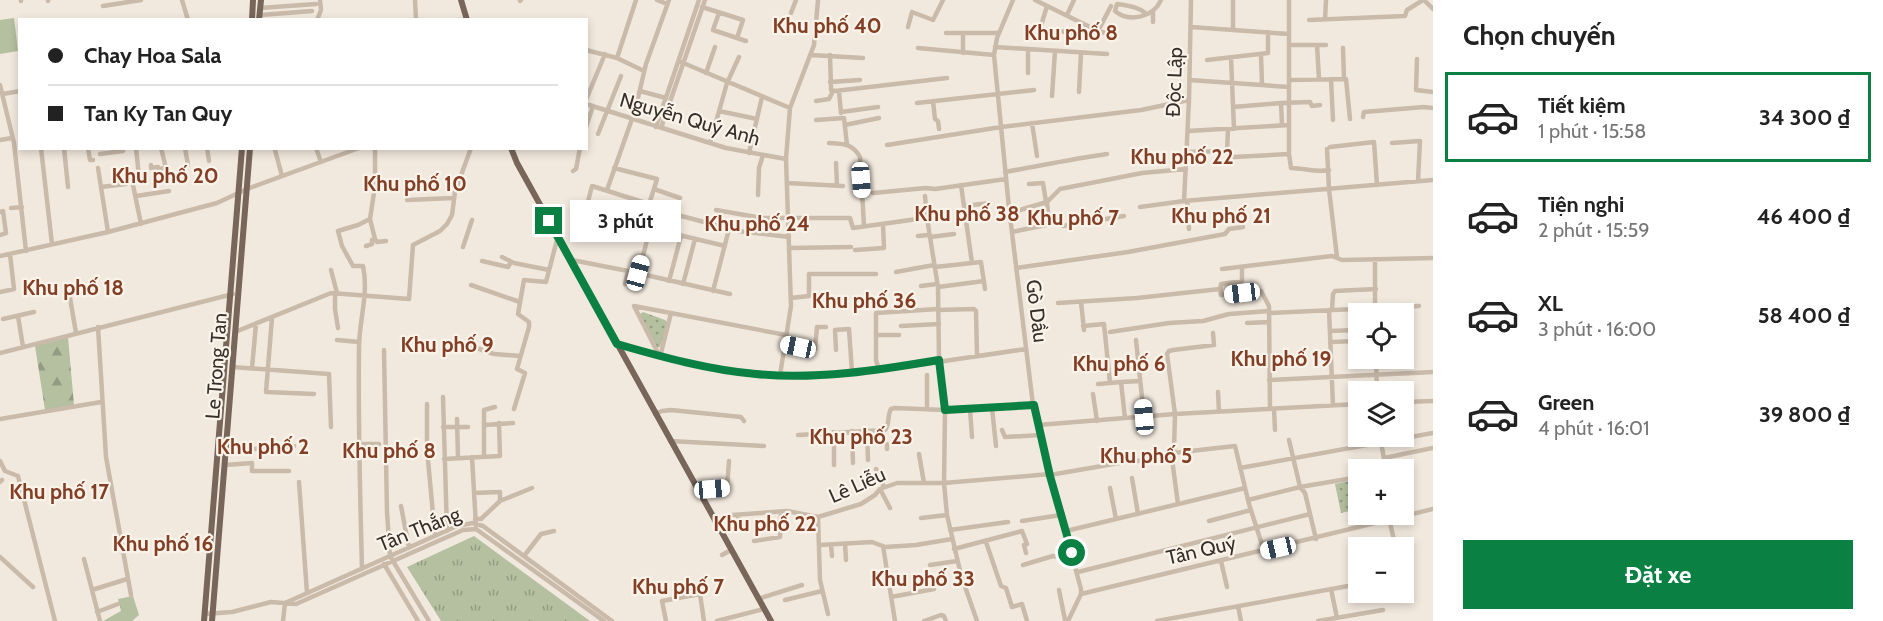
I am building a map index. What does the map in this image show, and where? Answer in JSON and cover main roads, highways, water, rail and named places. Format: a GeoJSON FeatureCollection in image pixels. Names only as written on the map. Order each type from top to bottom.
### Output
{"type":"FeatureCollection","features":[{"type":"Feature","properties":{"kind":"main road"},"geometry":{"type":"LineString","coordinates":[[252,18],[253,0]]}},
{"type":"Feature","properties":{"kind":"main road"},"geometry":{"type":"LineString","coordinates":[[260,14],[261,0]]}},
{"type":"Feature","properties":{"kind":"main road"},"geometry":{"type":"LineString","coordinates":[[461,0],[466,18]]}},
{"type":"Feature","properties":{"kind":"main road","name":"Le Trong Tan"},"geometry":{"type":"LineString","coordinates":[[208,617],[234,293],[242,150]]}},
{"type":"Feature","properties":{"kind":"main road","name":"Le Trong Tan"},"geometry":{"type":"LineString","coordinates":[[208,617],[225,465],[235,332],[234,293],[250,150]]}},
{"type":"Feature","properties":{"kind":"main road"},"geometry":{"type":"LineString","coordinates":[[512,150],[697,491],[771,621]]}},
{"type":"Feature","properties":{"kind":"district","name":"Khu phố 40"},"geometry":{"type":"Point","coordinates":[827,26]}},
{"type":"Feature","properties":{"kind":"district","name":"Khu phố 8"},"geometry":{"type":"Point","coordinates":[1071,33]}},
{"type":"Feature","properties":{"kind":"district","name":"Khu phố 22"},"geometry":{"type":"Point","coordinates":[1182,157]}},
{"type":"Feature","properties":{"kind":"district","name":"Khu phố 20"},"geometry":{"type":"Point","coordinates":[165,176]}},
{"type":"Feature","properties":{"kind":"district","name":"Khu phố 10"},"geometry":{"type":"Point","coordinates":[415,184]}},
{"type":"Feature","properties":{"kind":"district","name":"Khu phố 38"},"geometry":{"type":"Point","coordinates":[967,214]}},
{"type":"Feature","properties":{"kind":"district","name":"Khu phố 21"},"geometry":{"type":"Point","coordinates":[1221,216]}},
{"type":"Feature","properties":{"kind":"district","name":"Khu phố 7"},"geometry":{"type":"Point","coordinates":[1073,218]}},
{"type":"Feature","properties":{"kind":"district","name":"Khu phố 24"},"geometry":{"type":"Point","coordinates":[757,224]}},
{"type":"Feature","properties":{"kind":"district","name":"Khu phố 18"},"geometry":{"type":"Point","coordinates":[73,288]}},
{"type":"Feature","properties":{"kind":"district","name":"Khu phố 36"},"geometry":{"type":"Point","coordinates":[864,301]}},
{"type":"Feature","properties":{"kind":"district","name":"Khu phố 9"},"geometry":{"type":"Point","coordinates":[447,345]}},
{"type":"Feature","properties":{"kind":"district","name":"Khu phố 19"},"geometry":{"type":"Point","coordinates":[1281,359]}},
{"type":"Feature","properties":{"kind":"district","name":"Khu phố 6"},"geometry":{"type":"Point","coordinates":[1119,364]}},
{"type":"Feature","properties":{"kind":"district","name":"Khu phố 23"},"geometry":{"type":"Point","coordinates":[861,437]}},
{"type":"Feature","properties":{"kind":"district","name":"Khu phố 2"},"geometry":{"type":"Point","coordinates":[263,447]}},
{"type":"Feature","properties":{"kind":"district","name":"Khu phố 8"},"geometry":{"type":"Point","coordinates":[389,451]}},
{"type":"Feature","properties":{"kind":"district","name":"Khu phố 5"},"geometry":{"type":"Point","coordinates":[1146,456]}},
{"type":"Feature","properties":{"kind":"district","name":"Khu phố 17"},"geometry":{"type":"Point","coordinates":[59,492]}},
{"type":"Feature","properties":{"kind":"district","name":"Khu phố 22"},"geometry":{"type":"Point","coordinates":[765,524]}},
{"type":"Feature","properties":{"kind":"district","name":"Khu phố 16"},"geometry":{"type":"Point","coordinates":[163,544]}},
{"type":"Feature","properties":{"kind":"district","name":"Khu phố 33"},"geometry":{"type":"Point","coordinates":[923,579]}},
{"type":"Feature","properties":{"kind":"district","name":"Khu phố 7"},"geometry":{"type":"Point","coordinates":[678,587]}}]}
